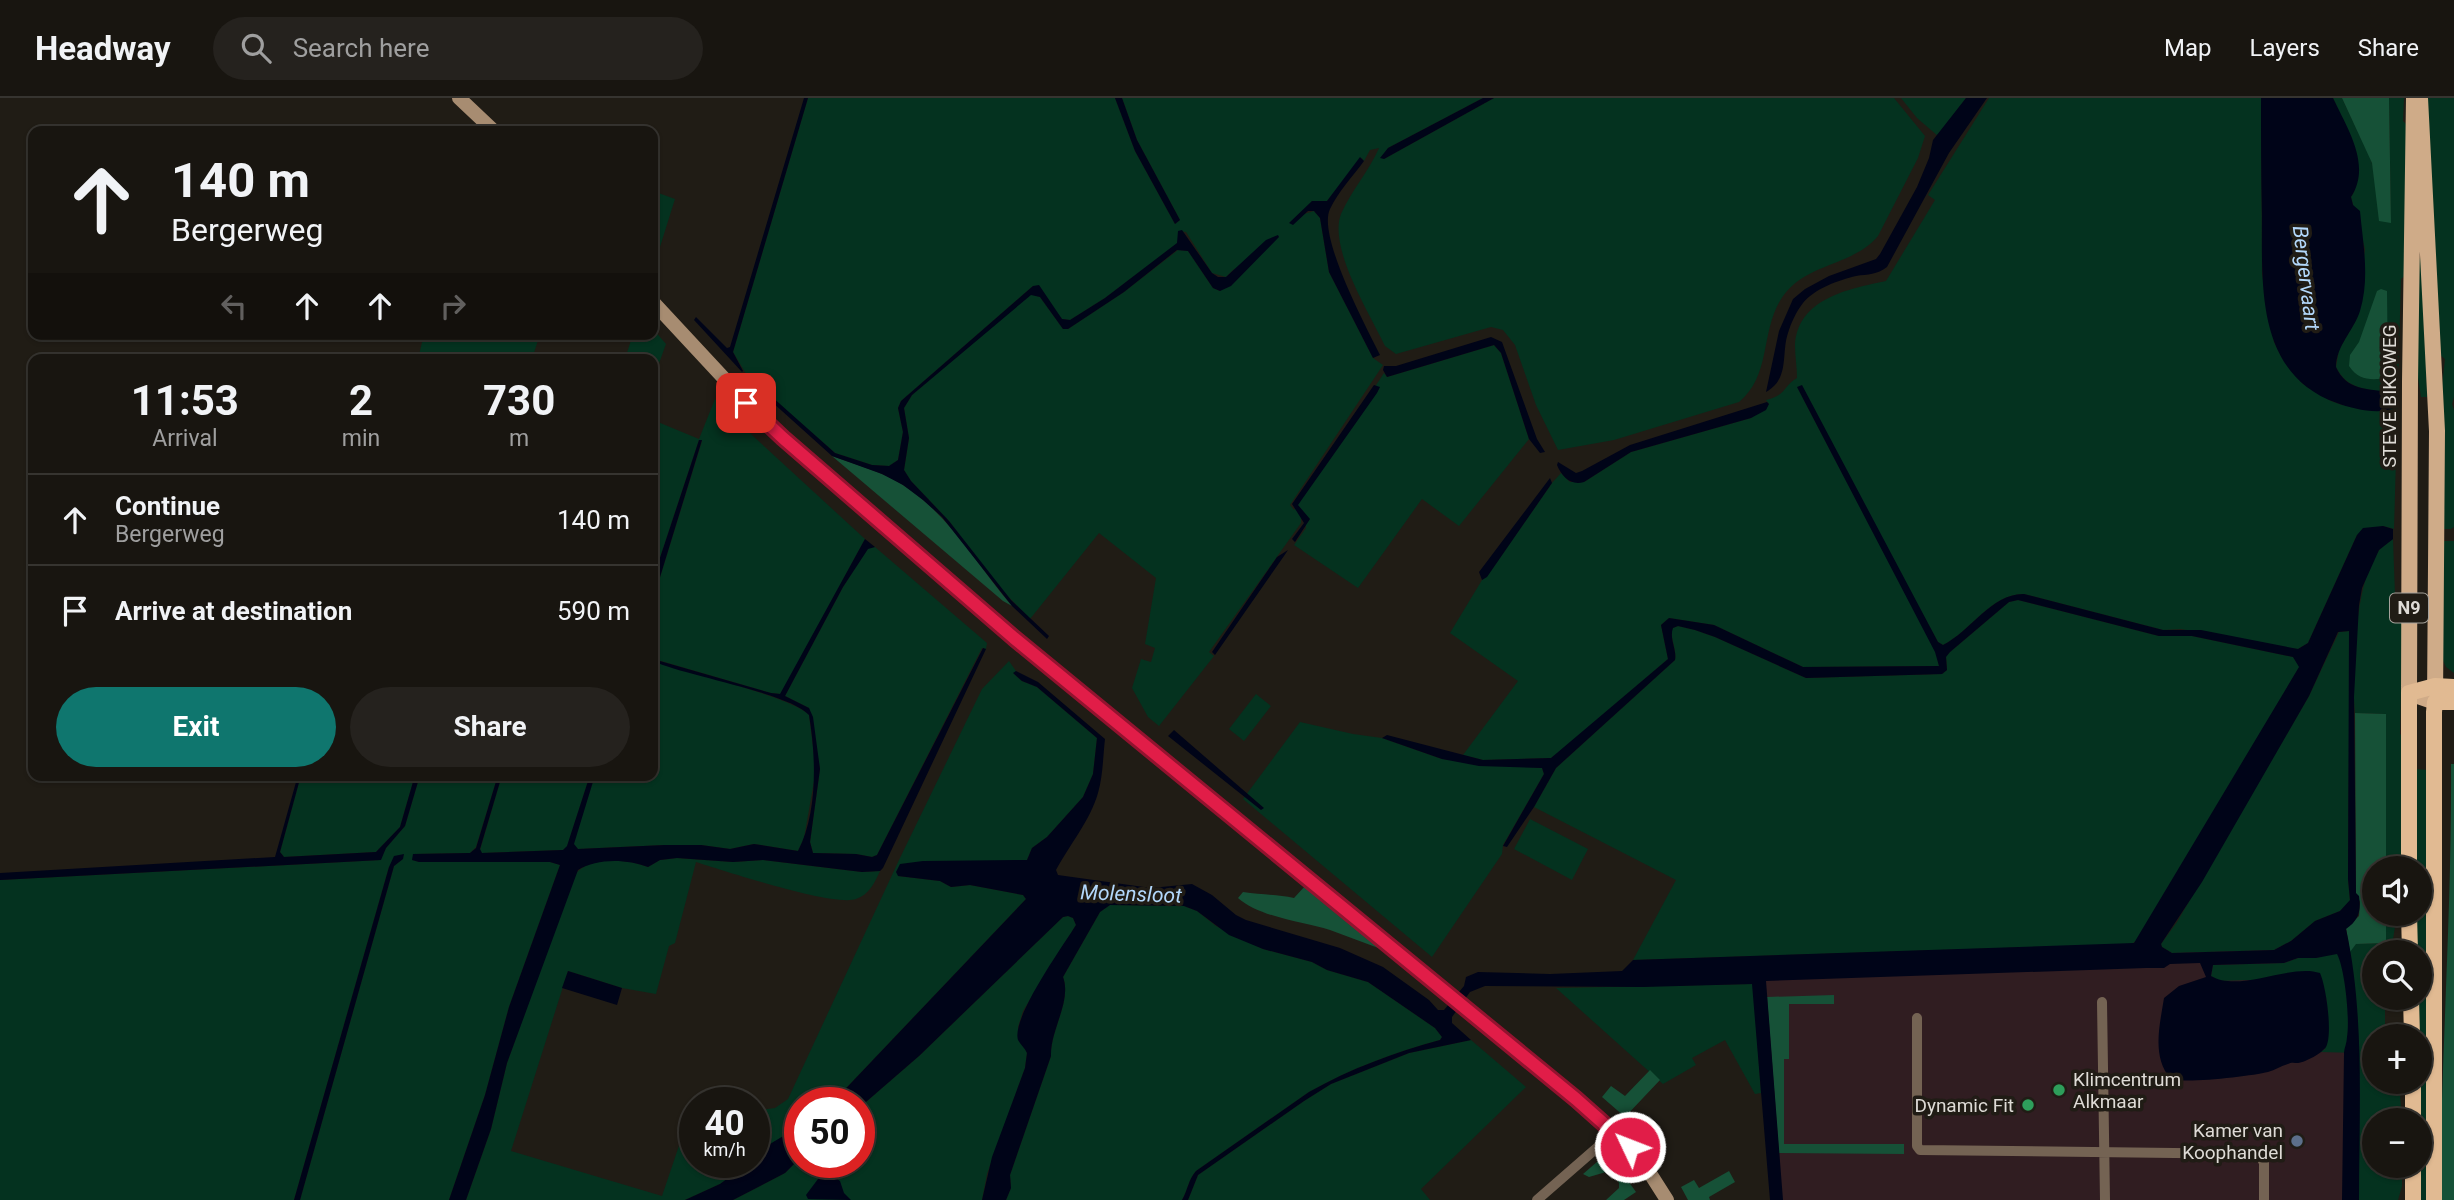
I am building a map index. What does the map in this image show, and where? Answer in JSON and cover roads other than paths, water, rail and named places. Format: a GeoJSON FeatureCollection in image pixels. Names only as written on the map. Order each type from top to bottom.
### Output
{"type":"FeatureCollection","features":[{"type":"Feature","properties":{"kind":"highway"},"geometry":{"type":"LineString","coordinates":[[2435,694],[2454,687]]}},
{"type":"Feature","properties":{"kind":"highway","name":"N9"},"geometry":{"type":"LineString","coordinates":[[2409,694],[2409,856]]}},
{"type":"Feature","properties":{"kind":"highway","name":"N9"},"geometry":{"type":"LineString","coordinates":[[2434,1200],[2435,694]]}},
{"type":"Feature","properties":{"kind":"highway"},"geometry":{"type":"LineString","coordinates":[[2435,694],[2454,702]]}},
{"type":"Feature","properties":{"kind":"highway"},"geometry":{"type":"LineString","coordinates":[[2404,1200],[2410,1178]]}},
{"type":"Feature","properties":{"kind":"highway"},"geometry":{"type":"LineString","coordinates":[[2413,1178],[2413,1200]]}},
{"type":"Feature","properties":{"kind":"main road"},"geometry":{"type":"LineString","coordinates":[[459,98],[489,126]]}},
{"type":"Feature","properties":{"kind":"main road","name":"STEVE BIKOWEG"},"geometry":{"type":"LineString","coordinates":[[2409,694],[2414,98]]}},
{"type":"Feature","properties":{"kind":"main road","name":"N9"},"geometry":{"type":"LineString","coordinates":[[2420,98],[2437,431],[2435,694]]}},
{"type":"Feature","properties":{"kind":"main road"},"geometry":{"type":"LineString","coordinates":[[658,307],[746,403],[783,438],[1014,638],[1615,1132],[1641,1159],[1667,1200]]}},
{"type":"Feature","properties":{"kind":"main road"},"geometry":{"type":"LineString","coordinates":[[2409,694],[2435,694]]}},
{"type":"Feature","properties":{"kind":"street"},"geometry":{"type":"LineString","coordinates":[[2102,1002],[2105,1200]]}},
{"type":"Feature","properties":{"kind":"street"},"geometry":{"type":"LineString","coordinates":[[1917,1018],[1917,1146],[1920,1150],[2260,1155],[2264,1163],[2264,1200]]}},
{"type":"Feature","properties":{"kind":"street"},"geometry":{"type":"LineString","coordinates":[[1537,1200],[1615,1132]]}},
{"type":"Feature","properties":{"kind":"water"},"geometry":{"type":"Polygon","coordinates":[[[804,98],[808,98],[733,352],[742,372],[694,320],[696,317],[727,348],[730,347],[804,98]]]}},
{"type":"Feature","properties":{"kind":"water"},"geometry":{"type":"Polygon","coordinates":[[[1115,98],[1122,98],[1137,140],[1180,220],[1175,224],[1135,151],[1115,98]]]}},
{"type":"Feature","properties":{"kind":"water"},"geometry":{"type":"Polygon","coordinates":[[[1483,98],[1494,98],[1384,159],[1380,158],[1388,148],[1483,98]]]}},
{"type":"Feature","properties":{"kind":"water"},"geometry":{"type":"Polygon","coordinates":[[[1966,98],[1987,98],[1949,153],[1887,267],[1876,273],[1856,276],[1820,289],[1803,303],[1789,329],[1782,373],[1774,387],[1766,392],[1779,331],[1793,299],[1829,276],[1876,259],[1917,187],[1933,140],[1966,98]]]}},
{"type":"Feature","properties":{"kind":"water","name":"Bergervaart"},"geometry":{"type":"Polygon","coordinates":[[[2261,98],[2333,98],[2350,134],[2358,160],[2357,185],[2351,197],[2353,205],[2360,211],[2365,286],[2360,311],[2339,352],[2336,367],[2340,375],[2351,384],[2390,392],[2394,399],[2394,408],[2374,411],[2358,409],[2337,403],[2311,390],[2291,372],[2278,350],[2269,325],[2262,271],[2261,98]]]}},
{"type":"Feature","properties":{"kind":"water"},"geometry":{"type":"Polygon","coordinates":[[[1360,157],[1364,161],[1333,203],[1328,222],[1330,239],[1345,282],[1380,355],[1373,358],[1329,272],[1320,218],[1314,211],[1308,211],[1293,225],[1289,223],[1312,201],[1327,201],[1360,157]]]}},
{"type":"Feature","properties":{"kind":"water"},"geometry":{"type":"Polygon","coordinates":[[[1182,230],[1212,273],[1218,277],[1226,277],[1266,240],[1278,235],[1279,237],[1231,286],[1220,291],[1213,288],[1188,251],[1177,250],[1124,292],[1068,329],[1063,329],[1040,297],[1031,295],[912,395],[904,408],[909,438],[904,470],[949,521],[1011,600],[1049,636],[1047,639],[1012,606],[942,517],[923,500],[882,474],[832,456],[752,384],[754,381],[835,453],[872,465],[889,466],[898,460],[903,432],[898,408],[901,401],[1033,286],[1039,285],[1062,319],[1070,320],[1105,298],[1177,243],[1178,231],[1182,230]]]}},
{"type":"Feature","properties":{"kind":"water"},"geometry":{"type":"Polygon","coordinates":[[[1491,337],[1502,342],[1537,439],[1545,452],[1540,453],[1529,439],[1501,353],[1494,345],[1387,377],[1383,370],[1384,366],[1396,366],[1491,337]]]}},
{"type":"Feature","properties":{"kind":"water"},"geometry":{"type":"Polygon","coordinates":[[[1374,385],[1380,387],[1377,393],[1298,505],[1310,519],[1295,542],[1292,539],[1304,523],[1292,504],[1374,385]]]}},
{"type":"Feature","properties":{"kind":"water","name":"Molensloot"},"geometry":{"type":"Polygon","coordinates":[[[1802,385],[1938,642],[1943,645],[1992,606],[2012,595],[2024,594],[2163,630],[2201,630],[2298,649],[2308,643],[2357,535],[2363,528],[2383,526],[2393,529],[2393,539],[2379,550],[2362,588],[2354,697],[2356,893],[2360,906],[2356,919],[2346,929],[2358,1029],[2359,1200],[2342,1200],[2344,1053],[2348,1019],[2344,982],[2337,954],[2298,958],[2284,963],[2213,965],[2211,976],[2236,981],[2295,972],[2320,973],[2329,1032],[2326,1047],[2305,1061],[2290,1063],[2260,1074],[2204,1080],[2171,1079],[2161,1061],[2158,1040],[2164,998],[2179,986],[2206,977],[2200,963],[2170,964],[2164,968],[1766,981],[1783,1200],[1770,1200],[1752,984],[1643,987],[1485,986],[1470,992],[1452,1017],[1452,1023],[1471,1040],[1409,1053],[1331,1084],[1198,1175],[1188,1200],[1182,1200],[1196,1171],[1309,1092],[1357,1069],[1440,1040],[1442,1037],[1435,1028],[1368,982],[1327,970],[1312,962],[1263,949],[1229,935],[1197,911],[1184,906],[1110,905],[1100,912],[1063,977],[1065,996],[1051,1056],[1010,1175],[1011,1188],[1006,1200],[982,1200],[992,1157],[1025,1068],[1027,1053],[1018,1040],[1018,1030],[1030,999],[1076,925],[1073,918],[1063,917],[919,1056],[875,1094],[875,1087],[847,1087],[1026,899],[1023,895],[970,885],[951,887],[940,881],[898,876],[896,872],[900,864],[923,861],[1027,860],[1032,848],[1047,837],[1083,797],[1093,774],[1097,738],[1037,687],[1022,681],[1013,673],[1016,671],[1038,682],[1105,739],[1098,793],[1085,823],[1056,870],[1058,875],[1151,888],[1192,884],[1246,920],[1340,948],[1383,967],[1429,1000],[1438,1010],[1444,1010],[1464,986],[1466,977],[1478,972],[1550,974],[1622,971],[1633,960],[2134,943],[2299,667],[2293,657],[2192,636],[2159,636],[2018,600],[2009,602],[1950,652],[1946,657],[1947,670],[1942,674],[1806,678],[1715,637],[1678,626],[1673,628],[1672,632],[1675,660],[1556,768],[1507,847],[1503,846],[1544,774],[1542,768],[1479,766],[1442,759],[1382,738],[1387,735],[1483,760],[1551,758],[1668,659],[1661,625],[1669,618],[1714,625],[1803,667],[1939,666],[1935,652],[1797,387],[1802,385]],[[2349,631],[2338,632],[2309,696],[2202,882],[2161,944],[2172,953],[2274,950],[2291,941],[2315,921],[2340,911],[2350,900],[2349,631]]]}},
{"type":"Feature","properties":{"kind":"water"},"geometry":{"type":"Polygon","coordinates":[[[1767,402],[1769,404],[1766,410],[1751,418],[1631,452],[1584,482],[1575,483],[1568,480],[1557,465],[1558,462],[1576,473],[1630,445],[1767,402]]]}},
{"type":"Feature","properties":{"kind":"water"},"geometry":{"type":"Polygon","coordinates":[[[699,440],[702,440],[658,584],[658,564],[699,440]]]}},
{"type":"Feature","properties":{"kind":"water"},"geometry":{"type":"Polygon","coordinates":[[[1550,478],[1552,483],[1487,577],[1482,580],[1479,572],[1550,478]]]}},
{"type":"Feature","properties":{"kind":"water"},"geometry":{"type":"Polygon","coordinates":[[[865,539],[875,547],[868,549],[843,587],[785,696],[809,708],[813,717],[820,769],[810,842],[813,853],[872,857],[877,855],[983,648],[986,649],[880,871],[862,872],[763,860],[733,862],[677,858],[660,860],[648,867],[631,862],[612,861],[594,863],[578,870],[507,1063],[491,1129],[466,1200],[449,1200],[485,1095],[509,1007],[560,865],[550,862],[419,862],[412,860],[413,854],[470,853],[476,848],[496,781],[500,781],[480,849],[482,853],[563,850],[567,846],[588,781],[593,781],[574,844],[578,849],[701,845],[730,849],[754,844],[798,851],[805,836],[814,784],[809,715],[781,699],[668,667],[658,663],[658,660],[780,694],[865,539]]]}},
{"type":"Feature","properties":{"kind":"water"},"geometry":{"type":"Polygon","coordinates":[[[1288,550],[1215,655],[1212,652],[1277,557],[1288,550]]]}},
{"type":"Feature","properties":{"kind":"water"},"geometry":{"type":"Polygon","coordinates":[[[1174,730],[1264,808],[1261,810],[1168,736],[1174,730]]]}},
{"type":"Feature","properties":{"kind":"water"},"geometry":{"type":"Polygon","coordinates":[[[296,781],[299,781],[280,852],[284,857],[376,852],[400,827],[413,781],[418,781],[405,826],[386,848],[381,860],[0,880],[0,873],[275,857],[296,781]]]}},
{"type":"Feature","properties":{"kind":"water"},"geometry":{"type":"Polygon","coordinates":[[[404,854],[403,859],[394,866],[300,1200],[294,1200],[389,867],[394,856],[404,854]]]}},
{"type":"Feature","properties":{"kind":"water"},"geometry":{"type":"Polygon","coordinates":[[[568,971],[622,988],[617,1005],[562,988],[568,971]]]}},
{"type":"Feature","properties":{"kind":"water"},"geometry":{"type":"Polygon","coordinates":[[[784,1136],[784,1174],[733,1200],[685,1200],[728,1178],[770,1178],[770,1144],[784,1136]]]}},
{"type":"Feature","properties":{"kind":"water"},"geometry":{"type":"Polygon","coordinates":[[[819,1178],[836,1178],[851,1200],[808,1199],[806,1195],[819,1178]]]}},
{"type":"Feature","properties":{"kind":"place","name":"Klimcentrum Alkmaar"},"geometry":{"type":"Point","coordinates":[2059,1090]}},
{"type":"Feature","properties":{"kind":"place","name":"Dynamic Fit"},"geometry":{"type":"Point","coordinates":[2028,1105]}},
{"type":"Feature","properties":{"kind":"place","name":"Kamer van Koophandel"},"geometry":{"type":"Point","coordinates":[2297,1141]}}]}
